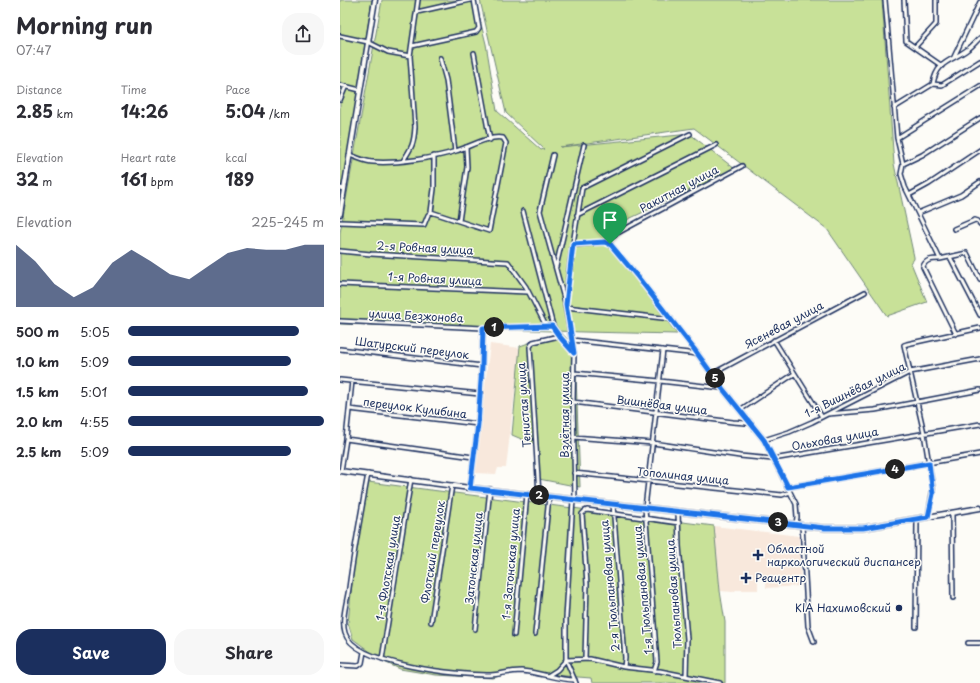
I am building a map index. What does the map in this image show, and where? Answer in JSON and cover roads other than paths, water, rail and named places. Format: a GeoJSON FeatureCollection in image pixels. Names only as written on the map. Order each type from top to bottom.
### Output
{"type":"FeatureCollection","features":[{"type":"Feature","properties":{"kind":"main road"},"geometry":{"type":"LineString","coordinates":[[340,214],[342,189],[350,155],[375,0]]}},
{"type":"Feature","properties":{"kind":"main road"},"geometry":{"type":"LineString","coordinates":[[341,471],[412,479],[470,488],[490,489],[574,500],[825,528],[863,528],[980,508]]}},
{"type":"Feature","properties":{"kind":"street"},"geometry":{"type":"LineString","coordinates":[[403,161],[412,146],[415,137],[410,56],[418,0]]}},
{"type":"Feature","properties":{"kind":"street"},"geometry":{"type":"LineString","coordinates":[[417,12],[470,0]]}},
{"type":"Feature","properties":{"kind":"street"},"geometry":{"type":"LineString","coordinates":[[412,46],[476,32],[479,28],[474,0]]}},
{"type":"Feature","properties":{"kind":"street"},"geometry":{"type":"LineString","coordinates":[[885,0],[897,138],[903,164],[901,174],[905,187],[940,259]]}},
{"type":"Feature","properties":{"kind":"street"},"geometry":{"type":"LineString","coordinates":[[904,0],[906,41],[942,66]]}},
{"type":"Feature","properties":{"kind":"street"},"geometry":{"type":"LineString","coordinates":[[915,47],[936,24],[936,0]]}},
{"type":"Feature","properties":{"kind":"street"},"geometry":{"type":"LineString","coordinates":[[954,57],[980,2]]}},
{"type":"Feature","properties":{"kind":"street"},"geometry":{"type":"LineString","coordinates":[[340,36],[368,42],[388,52],[410,56]]}},
{"type":"Feature","properties":{"kind":"street"},"geometry":{"type":"LineString","coordinates":[[933,84],[934,76],[945,62],[968,50],[980,38]]}},
{"type":"Feature","properties":{"kind":"street"},"geometry":{"type":"LineString","coordinates":[[474,53],[490,140]]}},
{"type":"Feature","properties":{"kind":"street"},"geometry":{"type":"LineString","coordinates":[[440,58],[446,80],[455,151]]}},
{"type":"Feature","properties":{"kind":"street"},"geometry":{"type":"LineString","coordinates":[[894,108],[933,84],[942,85],[980,61]]}},
{"type":"Feature","properties":{"kind":"street"},"geometry":{"type":"LineString","coordinates":[[340,85],[360,90]]}},
{"type":"Feature","properties":{"kind":"street"},"geometry":{"type":"LineString","coordinates":[[340,100],[346,86]]}},
{"type":"Feature","properties":{"kind":"street"},"geometry":{"type":"LineString","coordinates":[[897,138],[980,86]]}},
{"type":"Feature","properties":{"kind":"street"},"geometry":{"type":"LineString","coordinates":[[903,164],[922,155],[980,118]]}},
{"type":"Feature","properties":{"kind":"street","name":"Взлётная улица"},"geometry":{"type":"LineString","coordinates":[[566,660],[566,618],[574,500],[574,353],[566,305],[573,244],[582,188],[690,134]]}},
{"type":"Feature","properties":{"kind":"street"},"geometry":{"type":"LineString","coordinates":[[350,155],[371,162],[403,161],[455,151],[501,137],[505,140],[506,143],[489,231],[431,212]]}},
{"type":"Feature","properties":{"kind":"street"},"geometry":{"type":"LineString","coordinates":[[556,268],[584,145]]}},
{"type":"Feature","properties":{"kind":"street"},"geometry":{"type":"LineString","coordinates":[[577,215],[716,145]]}},
{"type":"Feature","properties":{"kind":"street"},"geometry":{"type":"LineString","coordinates":[[459,221],[467,167],[466,147]]}},
{"type":"Feature","properties":{"kind":"street"},"geometry":{"type":"LineString","coordinates":[[909,195],[929,184],[980,150]]}},
{"type":"Feature","properties":{"kind":"street"},"geometry":{"type":"LineString","coordinates":[[553,154],[540,211],[566,305],[671,319]]}},
{"type":"Feature","properties":{"kind":"street"},"geometry":{"type":"LineString","coordinates":[[340,222],[423,225],[426,223],[428,215],[431,212],[434,189],[434,156]]}},
{"type":"Feature","properties":{"kind":"street","name":"Ракитная улица"},"geometry":{"type":"LineString","coordinates":[[605,242],[610,237],[742,166]]}},
{"type":"Feature","properties":{"kind":"street"},"geometry":{"type":"LineString","coordinates":[[918,213],[960,195],[980,182]]}},
{"type":"Feature","properties":{"kind":"street"},"geometry":{"type":"LineString","coordinates":[[523,211],[552,326],[574,353]]}},
{"type":"Feature","properties":{"kind":"street"},"geometry":{"type":"LineString","coordinates":[[954,228],[977,220],[980,224]]}},
{"type":"Feature","properties":{"kind":"street"},"geometry":{"type":"LineString","coordinates":[[573,244],[605,242],[611,245],[671,319],[722,388],[764,440],[796,504],[796,524]]}},
{"type":"Feature","properties":{"kind":"street","name":"2-я Ровная улица"},"geometry":{"type":"LineString","coordinates":[[340,251],[508,262],[528,292]]}},
{"type":"Feature","properties":{"kind":"street"},"geometry":{"type":"LineString","coordinates":[[956,334],[923,267],[924,264],[929,260],[967,253],[980,279]]}},
{"type":"Feature","properties":{"kind":"street"},"geometry":{"type":"LineString","coordinates":[[950,257],[980,315]]}},
{"type":"Feature","properties":{"kind":"street","name":"1-я Ровная улица"},"geometry":{"type":"LineString","coordinates":[[340,284],[528,292]]}},
{"type":"Feature","properties":{"kind":"street"},"geometry":{"type":"LineString","coordinates":[[528,292],[546,326]]}},
{"type":"Feature","properties":{"kind":"street","name":"Ясеневая улица"},"geometry":{"type":"LineString","coordinates":[[712,374],[865,292]]}},
{"type":"Feature","properties":{"kind":"street","name":"улица Безжонова"},"geometry":{"type":"LineString","coordinates":[[340,321],[483,328],[552,326]]}},
{"type":"Feature","properties":{"kind":"street"},"geometry":{"type":"LineString","coordinates":[[470,488],[478,424],[483,328]]}},
{"type":"Feature","properties":{"kind":"street"},"geometry":{"type":"LineString","coordinates":[[928,517],[933,494],[929,463],[918,401],[904,347],[905,344],[980,328]]}},
{"type":"Feature","properties":{"kind":"street","name":"Тенистая улица"},"geometry":{"type":"LineString","coordinates":[[539,495],[530,347],[533,342],[559,336]]}},
{"type":"Feature","properties":{"kind":"street"},"geometry":{"type":"LineString","coordinates":[[572,340],[698,354]]}},
{"type":"Feature","properties":{"kind":"street"},"geometry":{"type":"LineString","coordinates":[[774,340],[794,374],[822,416]]}},
{"type":"Feature","properties":{"kind":"street","name":"Шатурский переулок"},"geometry":{"type":"LineString","coordinates":[[340,349],[482,366]]}},
{"type":"Feature","properties":{"kind":"street","name":"1-я Тюльпановая улица"},"geometry":{"type":"LineString","coordinates":[[654,671],[657,662],[645,508],[664,350]]}},
{"type":"Feature","properties":{"kind":"street","name":"1-я Вишнёвая улица"},"geometry":{"type":"LineString","coordinates":[[764,440],[789,432],[910,372],[980,359]]}},
{"type":"Feature","properties":{"kind":"street"},"geometry":{"type":"LineString","coordinates":[[574,373],[722,388]]}},
{"type":"Feature","properties":{"kind":"street"},"geometry":{"type":"LineString","coordinates":[[740,410],[794,374]]}},
{"type":"Feature","properties":{"kind":"street"},"geometry":{"type":"LineString","coordinates":[[340,380],[480,394]]}},
{"type":"Feature","properties":{"kind":"street"},"geometry":{"type":"LineString","coordinates":[[341,471],[352,381]]}},
{"type":"Feature","properties":{"kind":"street"},"geometry":{"type":"LineString","coordinates":[[826,414],[875,410],[980,390]]}},
{"type":"Feature","properties":{"kind":"street","name":"Вишнёвая улица"},"geometry":{"type":"LineString","coordinates":[[573,402],[657,414],[746,423],[749,421]]}},
{"type":"Feature","properties":{"kind":"street","name":"переулок Кулибина"},"geometry":{"type":"LineString","coordinates":[[349,409],[478,424]]}},
{"type":"Feature","properties":{"kind":"street","name":"Ольховая улица"},"geometry":{"type":"LineString","coordinates":[[573,436],[773,459],[980,424]]}},
{"type":"Feature","properties":{"kind":"street"},"geometry":{"type":"LineString","coordinates":[[346,439],[473,457]]}},
{"type":"Feature","properties":{"kind":"street"},"geometry":{"type":"LineString","coordinates":[[788,487],[980,454]]}},
{"type":"Feature","properties":{"kind":"street","name":"Тополиная улица"},"geometry":{"type":"LineString","coordinates":[[574,473],[782,495],[790,492]]}},
{"type":"Feature","properties":{"kind":"street"},"geometry":{"type":"LineString","coordinates":[[368,474],[354,550],[344,626],[345,634],[350,642],[364,652],[382,659],[434,671],[485,675],[521,671],[550,675],[576,681]]}},
{"type":"Feature","properties":{"kind":"street","name":"1-я Флотская улица"},"geometry":{"type":"LineString","coordinates":[[382,659],[412,479]]}},
{"type":"Feature","properties":{"kind":"street","name":"Флотский переулок"},"geometry":{"type":"LineString","coordinates":[[432,622],[452,485]]}},
{"type":"Feature","properties":{"kind":"street","name":"Затонская улица"},"geometry":{"type":"LineString","coordinates":[[476,629],[490,489]]}},
{"type":"Feature","properties":{"kind":"street","name":"1-я Затонская улица"},"geometry":{"type":"LineString","coordinates":[[514,635],[526,494]]}},
{"type":"Feature","properties":{"kind":"street"},"geometry":{"type":"LineString","coordinates":[[535,634],[549,497]]}},
{"type":"Feature","properties":{"kind":"street","name":"2-я Тюльпановая улица"},"geometry":{"type":"LineString","coordinates":[[613,504],[625,658],[624,667]]}},
{"type":"Feature","properties":{"kind":"street"},"geometry":{"type":"LineString","coordinates":[[586,658],[587,584],[582,514],[587,510],[679,523]]}},
{"type":"Feature","properties":{"kind":"street","name":"Тюльпановая улица"},"geometry":{"type":"LineString","coordinates":[[678,511],[679,546],[687,639],[686,676]]}},
{"type":"Feature","properties":{"kind":"street"},"geometry":{"type":"LineString","coordinates":[[952,513],[953,598]]}},
{"type":"Feature","properties":{"kind":"street"},"geometry":{"type":"LineString","coordinates":[[916,627],[917,519]]}},
{"type":"Feature","properties":{"kind":"street"},"geometry":{"type":"LineString","coordinates":[[802,525],[808,626],[814,642]]}},
{"type":"Feature","properties":{"kind":"street"},"geometry":{"type":"LineString","coordinates":[[968,643],[980,643]]}},
{"type":"Feature","properties":{"kind":"street"},"geometry":{"type":"LineString","coordinates":[[340,665],[358,666],[362,663],[364,652]]}},
{"type":"Feature","properties":{"kind":"street"},"geometry":{"type":"LineString","coordinates":[[550,675],[566,660],[586,658],[624,667],[686,676],[720,683]]}},
{"type":"Feature","properties":{"kind":"street"},"geometry":{"type":"LineString","coordinates":[[566,660],[576,681]]}},
{"type":"Feature","properties":{"kind":"place","name":"Областной наркологический диспансер"},"geometry":{"type":"Point","coordinates":[758,555]}},
{"type":"Feature","properties":{"kind":"place","name":"Реацентр"},"geometry":{"type":"Point","coordinates":[746,578]}},
{"type":"Feature","properties":{"kind":"place","name":"KIA Нахимовский"},"geometry":{"type":"Point","coordinates":[899,608]}}]}
